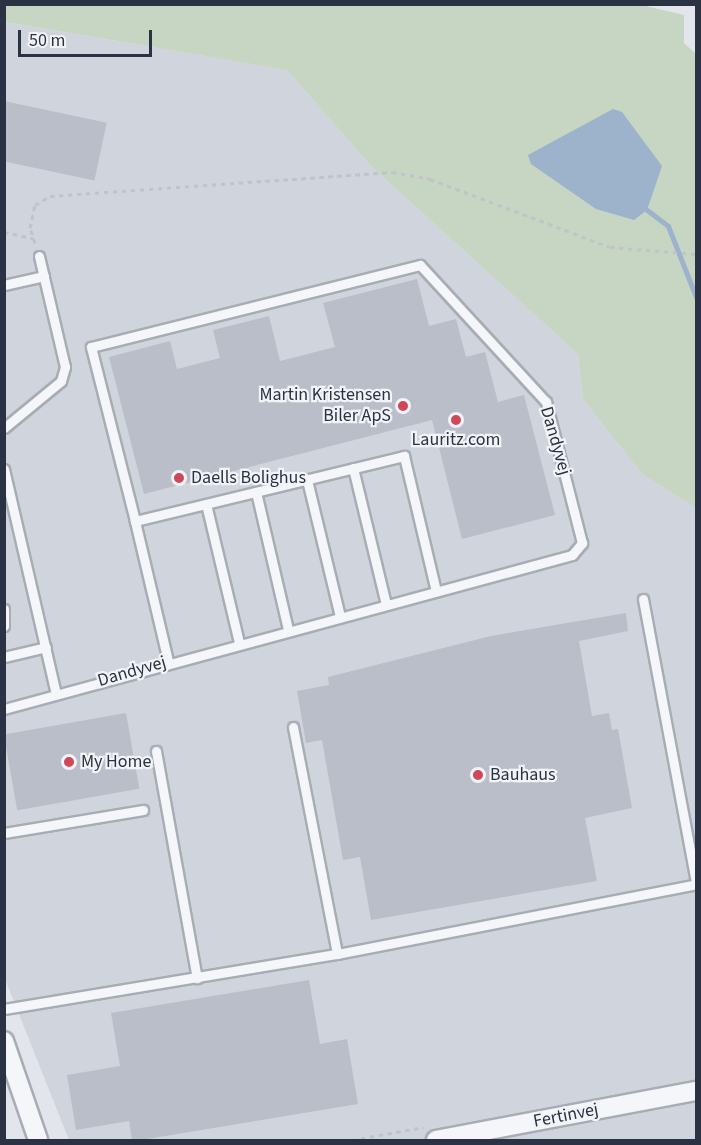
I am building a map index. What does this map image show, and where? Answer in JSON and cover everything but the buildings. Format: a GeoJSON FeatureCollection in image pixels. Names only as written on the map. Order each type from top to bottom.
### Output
{"type":"FeatureCollection","features":[{"type":"Feature","properties":{"kind":"street"},"geometry":{"type":"LineString","coordinates":[[4,1041],[38,1140]]}},
{"type":"Feature","properties":{"kind":"street","name":"Fertinvej"},"geometry":{"type":"LineString","coordinates":[[436,1140],[696,1091]]}},
{"type":"Feature","properties":{"kind":"lane"},"geometry":{"type":"LineString","coordinates":[[4,428],[61,381],[65,367],[39,256]]}},
{"type":"Feature","properties":{"kind":"lane","name":"Dandyvej"},"geometry":{"type":"LineString","coordinates":[[4,709],[168,661],[572,555],[582,543],[546,402],[420,265],[91,347],[135,521]]}},
{"type":"Feature","properties":{"kind":"lane"},"geometry":{"type":"LineString","coordinates":[[4,285],[44,276]]}},
{"type":"Feature","properties":{"kind":"lane"},"geometry":{"type":"LineString","coordinates":[[168,661],[135,521],[404,456],[436,591]]}},
{"type":"Feature","properties":{"kind":"lane"},"geometry":{"type":"LineString","coordinates":[[353,468],[386,604]]}},
{"type":"Feature","properties":{"kind":"lane"},"geometry":{"type":"LineString","coordinates":[[4,469],[9,511],[46,647],[56,694]]}},
{"type":"Feature","properties":{"kind":"lane"},"geometry":{"type":"LineString","coordinates":[[307,480],[340,616]]}},
{"type":"Feature","properties":{"kind":"lane"},"geometry":{"type":"LineString","coordinates":[[255,492],[288,629]]}},
{"type":"Feature","properties":{"kind":"lane"},"geometry":{"type":"LineString","coordinates":[[206,504],[239,642]]}},
{"type":"Feature","properties":{"kind":"lane"},"geometry":{"type":"LineString","coordinates":[[4,1009],[337,954],[696,883],[643,599]]}},
{"type":"Feature","properties":{"kind":"lane"},"geometry":{"type":"LineString","coordinates":[[4,609],[4,626]]}},
{"type":"Feature","properties":{"kind":"lane"},"geometry":{"type":"LineString","coordinates":[[4,657],[46,647]]}},
{"type":"Feature","properties":{"kind":"lane"},"geometry":{"type":"LineString","coordinates":[[293,727],[337,954]]}},
{"type":"Feature","properties":{"kind":"lane"},"geometry":{"type":"LineString","coordinates":[[156,752],[197,978]]}},
{"type":"Feature","properties":{"kind":"lane"},"geometry":{"type":"LineString","coordinates":[[4,833],[142,810]]}},
{"type":"Feature","properties":{"kind":"path"},"geometry":{"type":"LineString","coordinates":[[39,256],[33,238],[35,205],[50,196],[392,172],[472,193],[610,247],[671,251],[679,249],[696,254]]}},
{"type":"Feature","properties":{"kind":"path"},"geometry":{"type":"LineString","coordinates":[[4,232],[33,238]]}},
{"type":"Feature","properties":{"kind":"shaded area"},"geometry":{"type":"Polygon","coordinates":[[[4,22],[287,70],[372,167],[578,354],[583,399],[642,474],[696,508],[696,1140],[69,1140],[5,979],[4,22]]]}},
{"type":"Feature","properties":{"kind":"green space"},"geometry":{"type":"Polygon","coordinates":[[[637,4],[684,15],[684,43],[696,54],[696,508],[642,474],[583,399],[578,354],[372,167],[287,70],[5,22],[4,5],[637,4]]]}},
{"type":"Feature","properties":{"kind":"water"},"geometry":{"type":"Polygon","coordinates":[[[613,109],[622,112],[662,166],[647,210],[634,220],[596,209],[531,164],[528,155],[613,109]]]}},
{"type":"Feature","properties":{"kind":"waterway"},"geometry":{"type":"LineString","coordinates":[[647,210],[668,226],[696,297]]}},
{"type":"Feature","properties":{"kind":"place","name":"Martin Kristensen Biler ApS"},"geometry":{"type":"Point","coordinates":[403,406]}},
{"type":"Feature","properties":{"kind":"place","name":"Lauritz.com"},"geometry":{"type":"Point","coordinates":[456,420]}},
{"type":"Feature","properties":{"kind":"place","name":"Daells Bolighus"},"geometry":{"type":"Point","coordinates":[179,478]}},
{"type":"Feature","properties":{"kind":"place","name":"My Home"},"geometry":{"type":"Point","coordinates":[69,762]}},
{"type":"Feature","properties":{"kind":"place","name":"Bauhaus"},"geometry":{"type":"Point","coordinates":[478,775]}}]}
